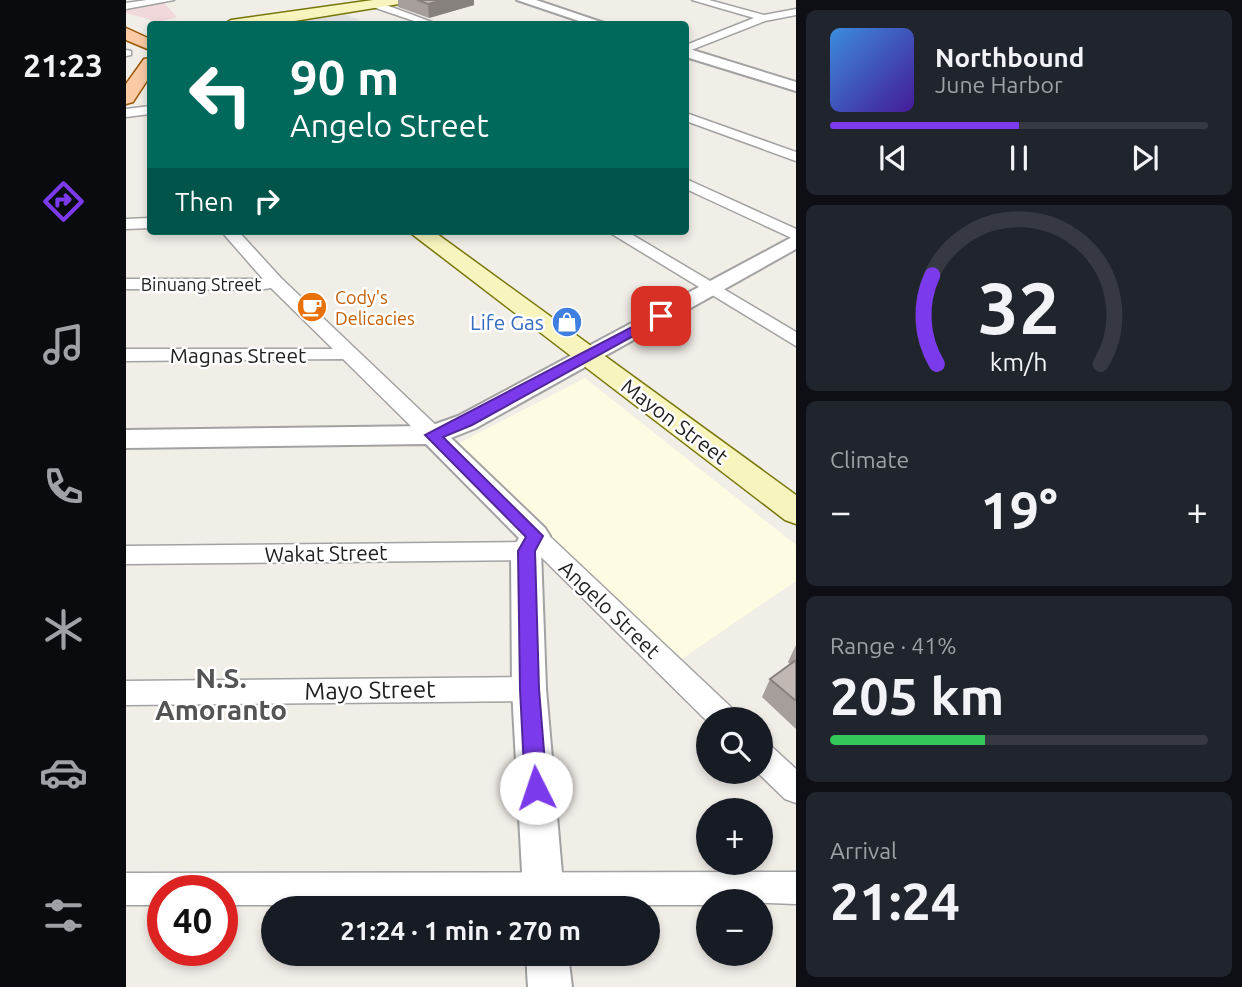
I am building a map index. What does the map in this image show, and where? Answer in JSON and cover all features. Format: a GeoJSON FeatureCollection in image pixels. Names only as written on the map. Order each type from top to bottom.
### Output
{"type":"FeatureCollection","features":[{"type":"Feature","properties":{"kind":"main road"},"geometry":{"type":"LineString","coordinates":[[285,21],[399,0]]}},
{"type":"Feature","properties":{"kind":"main road"},"geometry":{"type":"LineString","coordinates":[[126,61],[126,52],[139,29]]}},
{"type":"Feature","properties":{"kind":"main road"},"geometry":{"type":"LineString","coordinates":[[126,98],[147,67]]}},
{"type":"Feature","properties":{"kind":"main road","name":"Mayon Street"},"geometry":{"type":"LineString","coordinates":[[424,235],[796,512]]}},
{"type":"Feature","properties":{"kind":"street"},"geometry":{"type":"LineString","coordinates":[[147,21],[169,0]]}},
{"type":"Feature","properties":{"kind":"street"},"geometry":{"type":"LineString","coordinates":[[523,0],[590,21]]}},
{"type":"Feature","properties":{"kind":"street"},"geometry":{"type":"LineString","coordinates":[[697,0],[785,24]]}},
{"type":"Feature","properties":{"kind":"street"},"geometry":{"type":"LineString","coordinates":[[374,4],[423,21]]}},
{"type":"Feature","properties":{"kind":"street"},"geometry":{"type":"LineString","coordinates":[[689,50],[764,18],[796,12]]}},
{"type":"Feature","properties":{"kind":"street"},"geometry":{"type":"LineString","coordinates":[[689,52],[796,87]]}},
{"type":"Feature","properties":{"kind":"street"},"geometry":{"type":"LineString","coordinates":[[126,113],[147,110]]}},
{"type":"Feature","properties":{"kind":"street"},"geometry":{"type":"LineString","coordinates":[[689,118],[796,157]]}},
{"type":"Feature","properties":{"kind":"street"},"geometry":{"type":"LineString","coordinates":[[689,184],[796,235]]}},
{"type":"Feature","properties":{"kind":"street"},"geometry":{"type":"LineString","coordinates":[[126,224],[147,223]]}},
{"type":"Feature","properties":{"kind":"street","name":"Angelo Street"},"geometry":{"type":"LineString","coordinates":[[233,235],[275,282],[433,435],[531,543],[711,707]]}},
{"type":"Feature","properties":{"kind":"street"},"geometry":{"type":"LineString","coordinates":[[622,235],[796,340]]}},
{"type":"Feature","properties":{"kind":"street"},"geometry":{"type":"LineString","coordinates":[[126,439],[433,435],[467,422],[796,241]]}},
{"type":"Feature","properties":{"kind":"street","name":"Binuang Street"},"geometry":{"type":"LineString","coordinates":[[126,284],[257,285],[275,282]]}},
{"type":"Feature","properties":{"kind":"street","name":"Magnas Street"},"geometry":{"type":"LineString","coordinates":[[126,355],[331,355],[350,352]]}},
{"type":"Feature","properties":{"kind":"street"},"geometry":{"type":"LineString","coordinates":[[531,543],[529,689],[543,896]]}},
{"type":"Feature","properties":{"kind":"street","name":"Wakat Street"},"geometry":{"type":"LineString","coordinates":[[126,555],[531,543]]}},
{"type":"Feature","properties":{"kind":"street","name":"Mayo Street"},"geometry":{"type":"LineString","coordinates":[[126,693],[529,689]]}},
{"type":"Feature","properties":{"kind":"street"},"geometry":{"type":"LineString","coordinates":[[773,767],[796,789]]}},
{"type":"Feature","properties":{"kind":"street"},"geometry":{"type":"LineString","coordinates":[[594,896],[796,888]]}},
{"type":"Feature","properties":{"kind":"street"},"geometry":{"type":"LineString","coordinates":[[126,889],[450,896]]}},
{"type":"Feature","properties":{"kind":"street"},"geometry":{"type":"LineString","coordinates":[[548,966],[550,987]]}},
{"type":"Feature","properties":{"kind":"shaded area"},"geometry":{"type":"Polygon","coordinates":[[[164,3],[177,17],[154,21],[126,13],[126,8],[164,3]]]}},
{"type":"Feature","properties":{"kind":"shaded area"},"geometry":{"type":"Polygon","coordinates":[[[342,13],[359,20],[354,21],[303,21],[342,13]]]}},
{"type":"Feature","properties":{"kind":"shaded area"},"geometry":{"type":"Polygon","coordinates":[[[585,378],[796,545],[796,581],[670,667],[455,445],[585,378]]]}},
{"type":"Feature","properties":{"kind":"building"},"geometry":{"type":"Polygon","coordinates":[[[417,0],[443,0],[428,4],[417,0]]]}},
{"type":"Feature","properties":{"kind":"building"},"geometry":{"type":"Polygon","coordinates":[[[796,660],[796,701],[770,679],[796,660]]]}},
{"type":"Feature","properties":{"kind":"place","name":"Cody's Delicacies"},"geometry":{"type":"Point","coordinates":[312,307]}},
{"type":"Feature","properties":{"kind":"place","name":"Life Gas"},"geometry":{"type":"Point","coordinates":[567,322]}},
{"type":"Feature","properties":{"kind":"district","name":"N.S. Amoranto"},"geometry":{"type":"Point","coordinates":[221,693]}},
{"type":"Feature","properties":{"kind":"route"},"geometry":{"type":"LineString","coordinates":[[536,788],[529,689],[526,551],[535,536],[433,435],[467,422],[661,316]]}}]}
